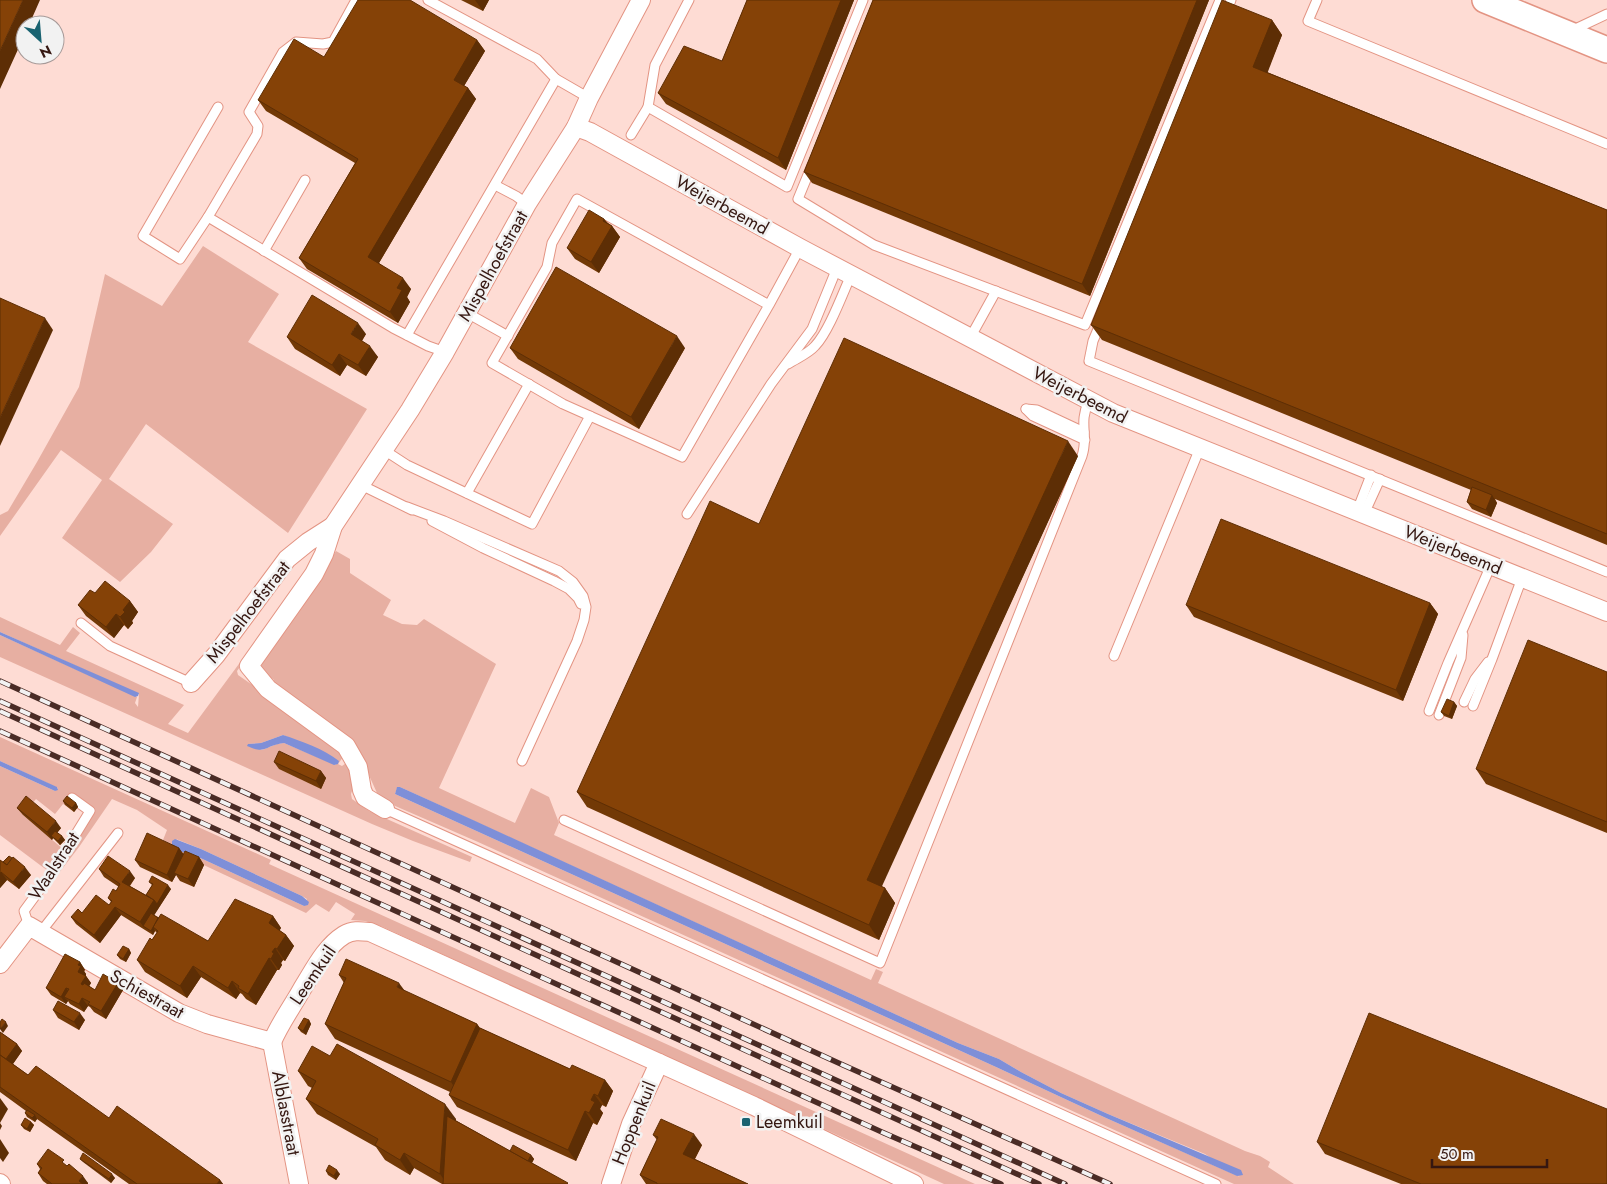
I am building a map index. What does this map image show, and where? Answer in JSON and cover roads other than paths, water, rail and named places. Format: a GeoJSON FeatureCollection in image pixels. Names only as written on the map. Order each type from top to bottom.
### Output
{"type":"FeatureCollection","features":[{"type":"Feature","properties":{"kind":"street","name":"Mispelhoefstraat"},"geometry":{"type":"LineString","coordinates":[[384,809],[365,797],[358,768],[346,746],[268,689],[248,666],[314,574],[324,554],[333,526],[384,450],[445,352],[527,204],[576,127],[588,98],[641,0]]}},
{"type":"Feature","properties":{"kind":"street"},"geometry":{"type":"LineString","coordinates":[[1485,0],[1607,50]]}},
{"type":"Feature","properties":{"kind":"street","name":"Weijerbeemd"},"geometry":{"type":"LineString","coordinates":[[576,127],[590,132],[800,248],[1089,401],[1142,425],[1607,612]]}},
{"type":"Feature","properties":{"kind":"street","name":"Mispelhoefstraat"},"geometry":{"type":"LineString","coordinates":[[191,683],[216,655],[288,559],[308,542],[333,526]]}},
{"type":"Feature","properties":{"kind":"street","name":"Waalstraat"},"geometry":{"type":"LineString","coordinates":[[0,964],[35,930]]}},
{"type":"Feature","properties":{"kind":"street","name":"Schiestraat"},"geometry":{"type":"LineString","coordinates":[[35,930],[178,1013],[206,1024],[272,1042]]}},
{"type":"Feature","properties":{"kind":"street","name":"Leemkuil"},"geometry":{"type":"LineString","coordinates":[[272,1042],[278,1028],[323,955],[333,943],[356,930],[370,932],[754,1106],[914,1184]]}},
{"type":"Feature","properties":{"kind":"street","name":"Alblasstraat"},"geometry":{"type":"LineString","coordinates":[[272,1042],[299,1184]]}},
{"type":"Feature","properties":{"kind":"street","name":"Hoppenkuil"},"geometry":{"type":"LineString","coordinates":[[611,1184],[631,1124],[659,1063]]}},
{"type":"Feature","properties":{"kind":"lane"},"geometry":{"type":"LineString","coordinates":[[218,107],[144,236],[180,258],[208,217],[257,134],[258,126],[249,112],[283,52],[296,42],[323,44],[333,42],[356,0]]}},
{"type":"Feature","properties":{"kind":"lane"},"geometry":{"type":"LineString","coordinates":[[428,0],[536,59],[556,79],[588,98]]}},
{"type":"Feature","properties":{"kind":"lane"},"geometry":{"type":"LineString","coordinates":[[630,135],[648,107],[654,65],[689,0]]}},
{"type":"Feature","properties":{"kind":"lane"},"geometry":{"type":"LineString","coordinates":[[648,107],[787,187],[863,0]]}},
{"type":"Feature","properties":{"kind":"lane"},"geometry":{"type":"LineString","coordinates":[[816,154],[798,199],[874,245],[1085,325],[1220,0]]}},
{"type":"Feature","properties":{"kind":"lane"},"geometry":{"type":"LineString","coordinates":[[1224,18],[1232,0]]}},
{"type":"Feature","properties":{"kind":"lane"},"geometry":{"type":"LineString","coordinates":[[1315,1],[1308,21],[1607,144]]}},
{"type":"Feature","properties":{"kind":"lane"},"geometry":{"type":"LineString","coordinates":[[1566,33],[1607,14]]}},
{"type":"Feature","properties":{"kind":"lane"},"geometry":{"type":"LineString","coordinates":[[407,336],[556,79]]}},
{"type":"Feature","properties":{"kind":"lane"},"geometry":{"type":"LineString","coordinates":[[264,251],[305,180]]}},
{"type":"Feature","properties":{"kind":"lane"},"geometry":{"type":"LineString","coordinates":[[494,185],[527,204]]}},
{"type":"Feature","properties":{"kind":"lane"},"geometry":{"type":"LineString","coordinates":[[768,305],[577,199],[552,243],[547,267],[492,363],[563,404],[682,457],[768,305],[800,248]]}},
{"type":"Feature","properties":{"kind":"lane"},"geometry":{"type":"LineString","coordinates":[[208,217],[407,336],[445,352]]}},
{"type":"Feature","properties":{"kind":"lane"},"geometry":{"type":"LineString","coordinates":[[687,514],[771,384],[812,329],[844,271]]}},
{"type":"Feature","properties":{"kind":"lane"},"geometry":{"type":"LineString","coordinates":[[784,367],[815,347],[824,334],[844,271]]}},
{"type":"Feature","properties":{"kind":"lane"},"geometry":{"type":"LineString","coordinates":[[970,338],[996,291]]}},
{"type":"Feature","properties":{"kind":"lane"},"geometry":{"type":"LineString","coordinates":[[467,313],[508,336]]}},
{"type":"Feature","properties":{"kind":"lane"},"geometry":{"type":"LineString","coordinates":[[1105,313],[1094,341],[1089,361],[1607,572]]}},
{"type":"Feature","properties":{"kind":"lane"},"geometry":{"type":"LineString","coordinates":[[467,493],[529,384]]}},
{"type":"Feature","properties":{"kind":"lane"},"geometry":{"type":"LineString","coordinates":[[564,820],[880,963],[1082,456],[1083,418],[1089,401]]}},
{"type":"Feature","properties":{"kind":"lane"},"geometry":{"type":"LineString","coordinates":[[1026,409],[1037,410],[1084,436],[1033,416],[1026,409]]}},
{"type":"Feature","properties":{"kind":"lane"},"geometry":{"type":"LineString","coordinates":[[384,450],[407,465],[532,524],[590,416]]}},
{"type":"Feature","properties":{"kind":"lane"},"geometry":{"type":"LineString","coordinates":[[1114,656],[1200,448]]}},
{"type":"Feature","properties":{"kind":"lane"},"geometry":{"type":"LineString","coordinates":[[1361,513],[1376,477]]}},
{"type":"Feature","properties":{"kind":"lane"},"geometry":{"type":"LineString","coordinates":[[361,485],[407,507],[449,531],[554,581],[569,589],[578,598],[584,620],[577,641],[522,761]]}},
{"type":"Feature","properties":{"kind":"lane"},"geometry":{"type":"LineString","coordinates":[[1429,712],[1491,565]]}},
{"type":"Feature","properties":{"kind":"lane"},"geometry":{"type":"LineString","coordinates":[[1474,706],[1522,578]]}},
{"type":"Feature","properties":{"kind":"lane"},"geometry":{"type":"LineString","coordinates":[[81,623],[110,646],[191,683]]}},
{"type":"Feature","properties":{"kind":"lane"},"geometry":{"type":"LineString","coordinates":[[1440,715],[1462,658],[1463,630]]}},
{"type":"Feature","properties":{"kind":"lane"},"geometry":{"type":"LineString","coordinates":[[1464,702],[1475,679],[1484,666],[1492,659]]}},
{"type":"Feature","properties":{"kind":"lane","name":"Waalstraat"},"geometry":{"type":"LineString","coordinates":[[72,798],[90,811],[52,874],[24,911],[35,930],[118,833]]}},
{"type":"Feature","properties":{"kind":"lane"},"geometry":{"type":"LineString","coordinates":[[384,809],[1216,1184]]}},
{"type":"Feature","properties":{"kind":"water"},"geometry":{"type":"Polygon","coordinates":[[[0,632],[139,693],[138,696],[135,697],[0,635],[0,632]]]}},
{"type":"Feature","properties":{"kind":"water"},"geometry":{"type":"Polygon","coordinates":[[[283,735],[326,753],[339,761],[338,764],[334,765],[284,743],[262,750],[247,746],[248,744],[261,743],[283,735]]]}},
{"type":"Feature","properties":{"kind":"water"},"geometry":{"type":"Polygon","coordinates":[[[0,761],[57,787],[58,790],[55,791],[0,766],[0,761]]]}},
{"type":"Feature","properties":{"kind":"water"},"geometry":{"type":"Polygon","coordinates":[[[397,787],[473,820],[958,1043],[999,1059],[1061,1093],[1241,1170],[1243,1175],[1237,1176],[1106,1118],[395,794],[397,787]]]}},
{"type":"Feature","properties":{"kind":"water"},"geometry":{"type":"Polygon","coordinates":[[[175,839],[201,849],[302,896],[309,902],[308,905],[304,906],[196,856],[176,850],[172,845],[172,841],[175,839]]]}},
{"type":"Feature","properties":{"kind":"railway"},"geometry":{"type":"LineString","coordinates":[[0,681],[843,1065],[1110,1184]]}},
{"type":"Feature","properties":{"kind":"railway"},"geometry":{"type":"LineString","coordinates":[[0,701],[1065,1184]]}},
{"type":"Feature","properties":{"kind":"railway"},"geometry":{"type":"LineString","coordinates":[[0,711],[1039,1184]]}},
{"type":"Feature","properties":{"kind":"railway"},"geometry":{"type":"LineString","coordinates":[[0,731],[884,1133],[1001,1184]]}},
{"type":"Feature","properties":{"kind":"place","name":"Leemkuil"},"geometry":{"type":"Point","coordinates":[746,1122]}}]}
